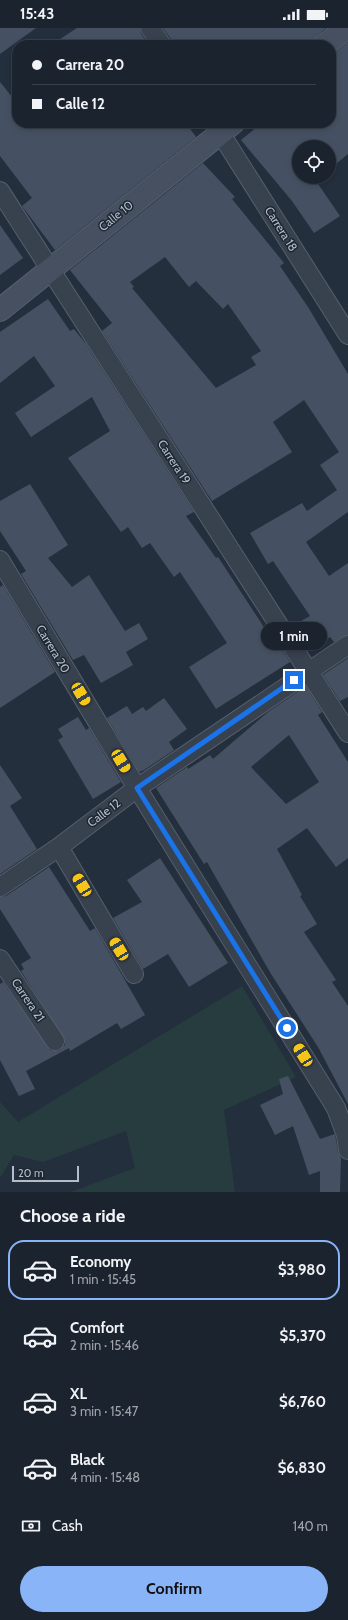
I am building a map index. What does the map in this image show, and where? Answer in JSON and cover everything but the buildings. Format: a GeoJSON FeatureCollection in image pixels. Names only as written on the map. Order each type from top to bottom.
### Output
{"type":"FeatureCollection","features":[{"type":"Feature","properties":{"kind":"main road"},"geometry":{"type":"LineString","coordinates":[[331,40],[346,28]]}},
{"type":"Feature","properties":{"kind":"main road","name":"Calle 10"},"geometry":{"type":"LineString","coordinates":[[0,310],[221,128]]}},
{"type":"Feature","properties":{"kind":"street"},"geometry":{"type":"LineString","coordinates":[[150,28],[158,40]]}},
{"type":"Feature","properties":{"kind":"street","name":"Carrera 18"},"geometry":{"type":"LineString","coordinates":[[224,128],[348,335]]}},
{"type":"Feature","properties":{"kind":"street","name":"Carrera 19"},"geometry":{"type":"LineString","coordinates":[[0,191],[348,733]]}},
{"type":"Feature","properties":{"kind":"street","name":"Carrera 20"},"geometry":{"type":"LineString","coordinates":[[0,560],[137,788],[336,1108],[346,1135],[348,1150]]}},
{"type":"Feature","properties":{"kind":"street","name":"Calle 12"},"geometry":{"type":"LineString","coordinates":[[0,887],[59,847],[137,788],[348,645]]}},
{"type":"Feature","properties":{"kind":"street"},"geometry":{"type":"LineString","coordinates":[[59,847],[134,974]]}},
{"type":"Feature","properties":{"kind":"street","name":"Carrera 21"},"geometry":{"type":"LineString","coordinates":[[0,959],[56,1041]]}},
{"type":"Feature","properties":{"kind":"green space"},"geometry":{"type":"Polygon","coordinates":[[[242,986],[296,1077],[224,1110],[235,1192],[71,1192],[135,1168],[126,1131],[43,1162],[14,1155],[0,1178],[0,1102],[18,1122],[242,986]]]}},
{"type":"Feature","properties":{"kind":"route"},"geometry":{"type":"LineString","coordinates":[[287,1028],[137,788],[294,680]]}}]}
